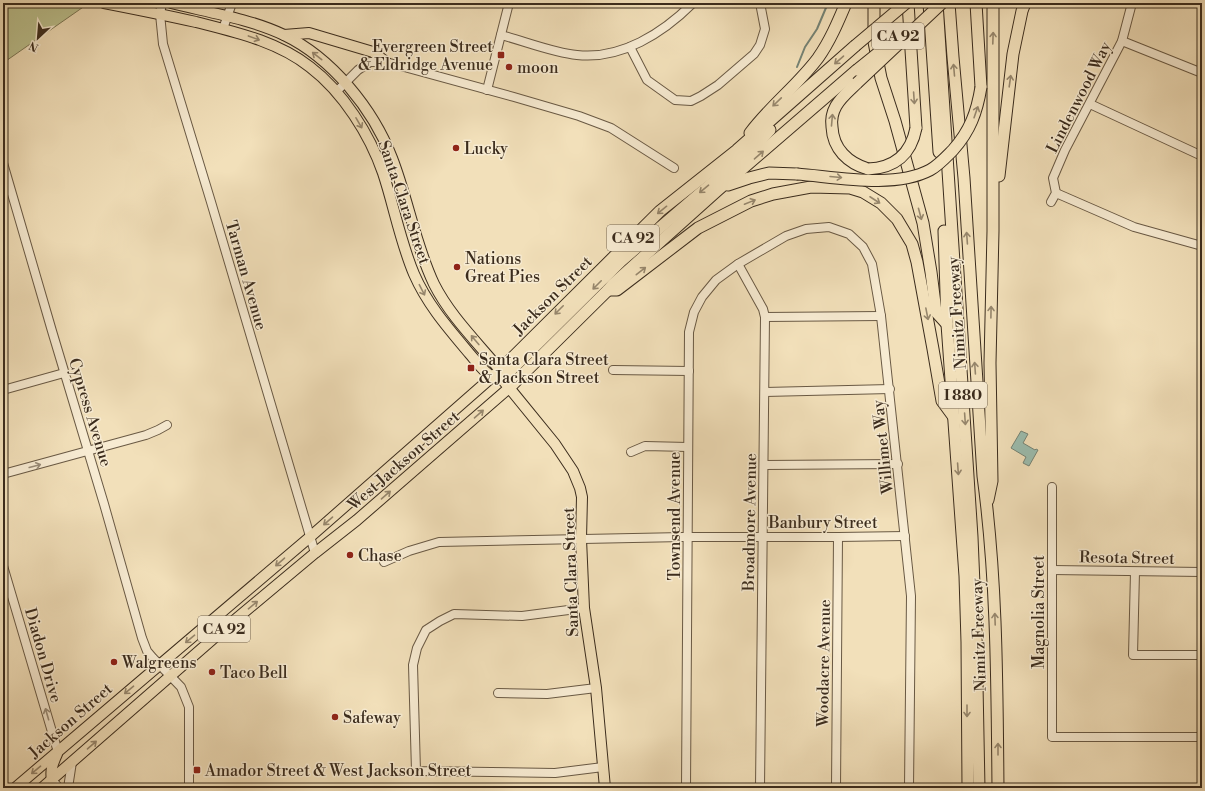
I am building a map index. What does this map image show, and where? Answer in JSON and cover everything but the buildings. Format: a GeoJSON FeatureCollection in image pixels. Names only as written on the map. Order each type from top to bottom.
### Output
{"type":"FeatureCollection","features":[{"type":"Feature","properties":{"kind":"highway"},"geometry":{"type":"LineString","coordinates":[[804,74],[823,40],[839,3]]}},
{"type":"Feature","properties":{"kind":"highway"},"geometry":{"type":"LineString","coordinates":[[737,150],[760,118],[804,74],[818,57],[829,40],[846,3]]}},
{"type":"Feature","properties":{"kind":"highway"},"geometry":{"type":"LineString","coordinates":[[874,3],[874,42],[881,78],[895,121],[922,223],[931,272],[936,312],[947,324]]}},
{"type":"Feature","properties":{"kind":"highway"},"geometry":{"type":"LineString","coordinates":[[907,3],[916,128],[914,140],[908,150],[888,166],[878,169],[868,169],[851,162],[839,150],[832,136],[831,118],[836,106],[857,83],[942,3]]}},
{"type":"Feature","properties":{"kind":"highway","name":"CA 92"},"geometry":{"type":"LineString","coordinates":[[737,150],[855,46],[907,3]]}},
{"type":"Feature","properties":{"kind":"highway","name":"Nimitz Freeway"},"geometry":{"type":"LineString","coordinates":[[929,3],[944,232],[947,324],[966,591],[968,788]]}},
{"type":"Feature","properties":{"kind":"highway","name":"CA 92"},"geometry":{"type":"LineString","coordinates":[[501,379],[608,290],[718,190],[857,70],[938,3]]}},
{"type":"Feature","properties":{"kind":"highway","name":"I 880"},"geometry":{"type":"LineString","coordinates":[[938,3],[972,537],[976,632],[979,788]]}},
{"type":"Feature","properties":{"kind":"highway","name":"Nimitz Freeway"},"geometry":{"type":"LineString","coordinates":[[949,3],[964,178],[983,476],[987,505],[995,614],[998,788]]}},
{"type":"Feature","properties":{"kind":"highway"},"geometry":{"type":"LineString","coordinates":[[718,190],[748,178],[769,173],[887,180],[907,178],[931,169],[945,158],[963,138],[975,116],[978,106],[981,87],[976,3]]}},
{"type":"Feature","properties":{"kind":"highway"},"geometry":{"type":"LineString","coordinates":[[987,505],[992,481],[990,363],[993,231],[993,3]]}},
{"type":"Feature","properties":{"kind":"highway"},"geometry":{"type":"LineString","coordinates":[[993,231],[1012,61],[1025,3]]}},
{"type":"Feature","properties":{"kind":"highway"},"geometry":{"type":"LineString","coordinates":[[501,379],[621,262],[753,148],[823,74]]}},
{"type":"Feature","properties":{"kind":"highway","name":"Jackson Street"},"geometry":{"type":"LineString","coordinates":[[501,379],[660,211],[737,150]]}},
{"type":"Feature","properties":{"kind":"highway"},"geometry":{"type":"LineString","coordinates":[[608,290],[617,290],[698,228],[751,201],[773,194],[811,187],[850,188],[863,192],[881,203],[897,219],[912,244],[917,262],[942,401],[953,416]]}},
{"type":"Feature","properties":{"kind":"highway","name":"I 880"},"geometry":{"type":"LineString","coordinates":[[983,476],[976,491],[980,557],[984,687],[985,788]]}},
{"type":"Feature","properties":{"kind":"main road","name":"Santa Clara Street"},"geometry":{"type":"LineString","coordinates":[[104,3],[160,14],[252,37],[284,51],[310,66],[336,92],[354,115],[371,144],[383,174],[399,232],[409,260],[427,299],[439,318],[501,379]]}},
{"type":"Feature","properties":{"kind":"main road","name":"Santa Clara Street"},"geometry":{"type":"LineString","coordinates":[[171,3],[228,17],[284,35],[316,55],[345,83],[366,109],[392,157],[423,254],[435,286],[501,379],[551,438],[573,470],[582,497],[581,538],[584,608],[596,688],[605,788]]}},
{"type":"Feature","properties":{"kind":"main road"},"geometry":{"type":"LineString","coordinates":[[197,23],[200,10]]}},
{"type":"Feature","properties":{"kind":"main road"},"geometry":{"type":"LineString","coordinates":[[284,35],[309,33],[373,52],[386,62]]}},
{"type":"Feature","properties":{"kind":"main road","name":"West Jackson Street"},"geometry":{"type":"LineString","coordinates":[[310,537],[501,379]]}},
{"type":"Feature","properties":{"kind":"main road","name":"West Jackson Street"},"geometry":{"type":"LineString","coordinates":[[315,553],[356,520],[501,379]]}},
{"type":"Feature","properties":{"kind":"main road","name":"Jackson Street"},"geometry":{"type":"LineString","coordinates":[[15,788],[310,537]]}},
{"type":"Feature","properties":{"kind":"main road","name":"Jackson Street"},"geometry":{"type":"LineString","coordinates":[[42,788],[170,676],[315,553]]}},
{"type":"Feature","properties":{"kind":"main road"},"geometry":{"type":"LineString","coordinates":[[52,780],[52,764],[58,752]]}},
{"type":"Feature","properties":{"kind":"street","name":"Tarman Avenue"},"geometry":{"type":"LineString","coordinates":[[162,3],[160,14],[163,44],[315,553]]}},
{"type":"Feature","properties":{"kind":"street"},"geometry":{"type":"LineString","coordinates":[[224,29],[232,3]]}},
{"type":"Feature","properties":{"kind":"street"},"geometry":{"type":"LineString","coordinates":[[487,90],[509,3]]}},
{"type":"Feature","properties":{"kind":"street"},"geometry":{"type":"LineString","coordinates":[[501,35],[576,55],[595,56],[630,47],[654,35],[693,3]]}},
{"type":"Feature","properties":{"kind":"street"},"geometry":{"type":"LineString","coordinates":[[630,47],[648,80],[675,100],[691,101],[718,85],[754,54],[760,46],[765,29],[760,3]]}},
{"type":"Feature","properties":{"kind":"street","name":"Lindenwood Way"},"geometry":{"type":"LineString","coordinates":[[1052,202],[1056,193],[1053,178],[1065,150],[1122,41],[1132,3]]}},
{"type":"Feature","properties":{"kind":"street"},"geometry":{"type":"LineString","coordinates":[[1122,41],[1202,73]]}},
{"type":"Feature","properties":{"kind":"street"},"geometry":{"type":"LineString","coordinates":[[336,92],[358,70],[370,62],[386,62],[514,96],[579,116],[611,128],[674,168]]}},
{"type":"Feature","properties":{"kind":"street"},"geometry":{"type":"LineString","coordinates":[[1090,104],[1202,156]]}},
{"type":"Feature","properties":{"kind":"street","name":"Cypress Avenue"},"geometry":{"type":"LineString","coordinates":[[3,163],[142,638],[147,651],[181,687],[189,707],[189,788]]}},
{"type":"Feature","properties":{"kind":"street"},"geometry":{"type":"LineString","coordinates":[[1056,193],[1134,228],[1202,246]]}},
{"type":"Feature","properties":{"kind":"street","name":"Willimet Way"},"geometry":{"type":"LineString","coordinates":[[738,264],[786,236],[806,229],[829,227],[849,234],[863,247],[872,264],[881,316],[890,389],[911,596],[909,788]]}},
{"type":"Feature","properties":{"kind":"street","name":"Broadmore Avenue"},"geometry":{"type":"LineString","coordinates":[[738,264],[763,309],[765,317],[760,788]]}},
{"type":"Feature","properties":{"kind":"street","name":"Townsend Avenue"},"geometry":{"type":"LineString","coordinates":[[686,788],[688,447],[690,371],[689,332],[694,312],[702,297],[716,280],[738,264]]}},
{"type":"Feature","properties":{"kind":"street"},"geometry":{"type":"LineString","coordinates":[[765,317],[881,316]]}},
{"type":"Feature","properties":{"kind":"street"},"geometry":{"type":"LineString","coordinates":[[614,370],[690,371]]}},
{"type":"Feature","properties":{"kind":"street"},"geometry":{"type":"LineString","coordinates":[[3,390],[64,373]]}},
{"type":"Feature","properties":{"kind":"street"},"geometry":{"type":"LineString","coordinates":[[765,392],[890,389]]}},
{"type":"Feature","properties":{"kind":"street"},"geometry":{"type":"LineString","coordinates":[[3,474],[146,436],[167,425]]}},
{"type":"Feature","properties":{"kind":"street"},"geometry":{"type":"LineString","coordinates":[[631,452],[645,446],[688,447]]}},
{"type":"Feature","properties":{"kind":"street"},"geometry":{"type":"LineString","coordinates":[[764,465],[898,464]]}},
{"type":"Feature","properties":{"kind":"street","name":"Magnolia Street"},"geometry":{"type":"LineString","coordinates":[[1052,487],[1052,737],[1202,737]]}},
{"type":"Feature","properties":{"kind":"street","name":"Banbury Street"},"geometry":{"type":"LineString","coordinates":[[384,562],[409,551],[439,542],[581,538],[762,536],[838,538],[905,536]]}},
{"type":"Feature","properties":{"kind":"street","name":"Woodacre Avenue"},"geometry":{"type":"LineString","coordinates":[[836,788],[838,538]]}},
{"type":"Feature","properties":{"kind":"street","name":"Diadon Drive"},"geometry":{"type":"LineString","coordinates":[[3,566],[58,752]]}},
{"type":"Feature","properties":{"kind":"street","name":"Resota Street"},"geometry":{"type":"LineString","coordinates":[[1052,570],[1202,572]]}},
{"type":"Feature","properties":{"kind":"street"},"geometry":{"type":"LineString","coordinates":[[1135,572],[1133,655],[1202,655]]}},
{"type":"Feature","properties":{"kind":"street"},"geometry":{"type":"LineString","coordinates":[[584,608],[522,616],[454,614],[440,620],[426,630],[417,648],[413,664],[416,771],[556,773],[603,767]]}},
{"type":"Feature","properties":{"kind":"street"},"geometry":{"type":"LineString","coordinates":[[498,693],[547,694],[596,688]]}},
{"type":"Feature","properties":{"kind":"street"},"geometry":{"type":"LineString","coordinates":[[68,788],[72,762]]}},
{"type":"Feature","properties":{"kind":"street"},"geometry":{"type":"LineString","coordinates":[[52,780],[58,788]]}},
{"type":"Feature","properties":{"kind":"green space"},"geometry":{"type":"Polygon","coordinates":[[[3,3],[89,3],[3,63],[3,3]]]}},
{"type":"Feature","properties":{"kind":"shaded area"},"geometry":{"type":"Polygon","coordinates":[[[1021,431],[1028,434],[1023,443],[1035,450],[1038,450],[1029,466],[1023,463],[1026,457],[1011,448],[1021,431]]]}},
{"type":"Feature","properties":{"kind":"waterway"},"geometry":{"type":"LineString","coordinates":[[797,67],[805,47],[817,29],[828,3]]}},
{"type":"Feature","properties":{"kind":"place","name":"Evergreen Street & Eldridge Avenue"},"geometry":{"type":"Point","coordinates":[501,55]}},
{"type":"Feature","properties":{"kind":"place","name":"moon"},"geometry":{"type":"Point","coordinates":[509,67]}},
{"type":"Feature","properties":{"kind":"place","name":"Lucky"},"geometry":{"type":"Point","coordinates":[456,148]}},
{"type":"Feature","properties":{"kind":"place","name":"Nations Great Pies"},"geometry":{"type":"Point","coordinates":[457,267]}},
{"type":"Feature","properties":{"kind":"place","name":"Santa Clara Street & Jackson Street"},"geometry":{"type":"Point","coordinates":[471,368]}},
{"type":"Feature","properties":{"kind":"place","name":"Chase"},"geometry":{"type":"Point","coordinates":[350,555]}},
{"type":"Feature","properties":{"kind":"place","name":"Walgreens"},"geometry":{"type":"Point","coordinates":[114,662]}},
{"type":"Feature","properties":{"kind":"place","name":"Taco Bell"},"geometry":{"type":"Point","coordinates":[212,672]}},
{"type":"Feature","properties":{"kind":"place","name":"Safeway"},"geometry":{"type":"Point","coordinates":[335,717]}},
{"type":"Feature","properties":{"kind":"place","name":"Amador Street & West Jackson Street"},"geometry":{"type":"Point","coordinates":[197,770]}}]}
